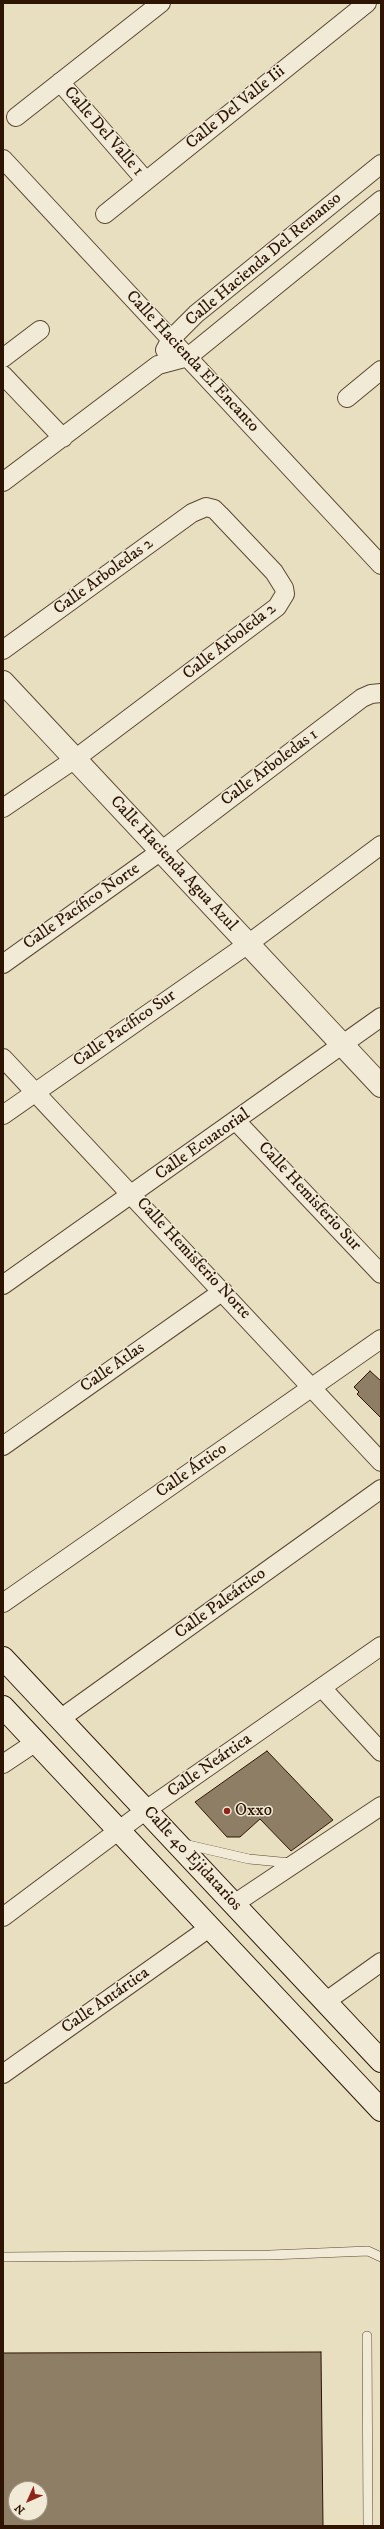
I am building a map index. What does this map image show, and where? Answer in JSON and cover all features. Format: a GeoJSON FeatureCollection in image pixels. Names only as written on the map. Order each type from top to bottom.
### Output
{"type":"FeatureCollection","features":[{"type":"Feature","properties":{"kind":"main road","name":"Calle Hacienda Agua Azul"},"geometry":{"type":"LineString","coordinates":[[3,682],[381,1086]]}},
{"type":"Feature","properties":{"kind":"main road","name":"Calle 40 Ejidatarios"},"geometry":{"type":"LineString","coordinates":[[3,1658],[381,2061]]}},
{"type":"Feature","properties":{"kind":"main road","name":"Calle 40 Ejidatarios"},"geometry":{"type":"LineString","coordinates":[[3,1707],[381,2110]]}},
{"type":"Feature","properties":{"kind":"street"},"geometry":{"type":"LineString","coordinates":[[16,117],[161,3]]}},
{"type":"Feature","properties":{"kind":"street","name":"Calle Del Valle Iii"},"geometry":{"type":"LineString","coordinates":[[105,214],[367,3]]}},
{"type":"Feature","properties":{"kind":"street","name":"Calle Del Valle 1"},"geometry":{"type":"LineString","coordinates":[[60,82],[146,181]]}},
{"type":"Feature","properties":{"kind":"street","name":"Calle Hacienda El Encanto"},"geometry":{"type":"LineString","coordinates":[[3,159],[9,177],[171,339],[381,565]]}},
{"type":"Feature","properties":{"kind":"street","name":"Calle Hacienda Del Remanso"},"geometry":{"type":"LineString","coordinates":[[158,365],[171,339],[196,314],[381,164]]}},
{"type":"Feature","properties":{"kind":"street","name":"Calle Hacienda Del Remanso"},"geometry":{"type":"LineString","coordinates":[[3,482],[158,365],[188,357],[381,200]]}},
{"type":"Feature","properties":{"kind":"street"},"geometry":{"type":"LineString","coordinates":[[3,358],[40,330]]}},
{"type":"Feature","properties":{"kind":"street"},"geometry":{"type":"LineString","coordinates":[[347,398],[381,370]]}},
{"type":"Feature","properties":{"kind":"street"},"geometry":{"type":"LineString","coordinates":[[3,375],[63,438]]}},
{"type":"Feature","properties":{"kind":"street","name":"Calle Arboledas 2"},"geometry":{"type":"LineString","coordinates":[[3,650],[192,513],[206,507]]}},
{"type":"Feature","properties":{"kind":"street","name":"Calle Arboleda 2"},"geometry":{"type":"LineString","coordinates":[[3,808],[75,759],[282,601],[285,594],[284,588],[274,572],[220,514],[214,509],[206,507]]}},
{"type":"Feature","properties":{"kind":"street","name":"Calle Arboledas 1"},"geometry":{"type":"LineString","coordinates":[[161,851],[362,698],[371,694],[381,694]]}},
{"type":"Feature","properties":{"kind":"street"},"geometry":{"type":"LineString","coordinates":[[248,944],[381,845]]}},
{"type":"Feature","properties":{"kind":"street","name":"Calle Pacífico Norte"},"geometry":{"type":"LineString","coordinates":[[3,964],[161,851]]}},
{"type":"Feature","properties":{"kind":"street","name":"Calle Pacífico Sur"},"geometry":{"type":"LineString","coordinates":[[3,1115],[248,944]]}},
{"type":"Feature","properties":{"kind":"street","name":"Calle Ecuatorial"},"geometry":{"type":"LineString","coordinates":[[3,1285],[381,1017]]}},
{"type":"Feature","properties":{"kind":"street","name":"Calle Hemisferio Norte"},"geometry":{"type":"LineString","coordinates":[[3,1058],[223,1291],[381,1462]]}},
{"type":"Feature","properties":{"kind":"street","name":"Calle Hemisferio Sur"},"geometry":{"type":"LineString","coordinates":[[236,1121],[381,1274]]}},
{"type":"Feature","properties":{"kind":"street","name":"Calle Atlas"},"geometry":{"type":"LineString","coordinates":[[3,1446],[223,1291]]}},
{"type":"Feature","properties":{"kind":"street","name":"Calle Ártico"},"geometry":{"type":"LineString","coordinates":[[3,1603],[381,1339]]}},
{"type":"Feature","properties":{"kind":"street","name":"Calle Paleártico"},"geometry":{"type":"LineString","coordinates":[[60,1719],[381,1489]]}},
{"type":"Feature","properties":{"kind":"street","name":"Calle Neártica"},"geometry":{"type":"LineString","coordinates":[[3,1917],[118,1830],[381,1646]]}},
{"type":"Feature","properties":{"kind":"street"},"geometry":{"type":"LineString","coordinates":[[322,1688],[381,1752]]}},
{"type":"Feature","properties":{"kind":"street"},"geometry":{"type":"LineString","coordinates":[[3,1764],[36,1742]]}},
{"type":"Feature","properties":{"kind":"street"},"geometry":{"type":"LineString","coordinates":[[234,1904],[381,1806]]}},
{"type":"Feature","properties":{"kind":"street","name":"Calle Antártica"},"geometry":{"type":"LineString","coordinates":[[3,2074],[209,1928]]}},
{"type":"Feature","properties":{"kind":"street"},"geometry":{"type":"LineString","coordinates":[[325,2002],[381,1962]]}},
{"type":"Feature","properties":{"kind":"lane"},"geometry":{"type":"LineString","coordinates":[[175,1841],[249,1859],[294,1863]]}},
{"type":"Feature","properties":{"kind":"lane"},"geometry":{"type":"LineString","coordinates":[[3,2256],[270,2255],[368,2252],[381,2257]]}},
{"type":"Feature","properties":{"kind":"lane"},"geometry":{"type":"LineString","coordinates":[[367,2336],[368,2526]]}},
{"type":"Feature","properties":{"kind":"building"},"geometry":{"type":"Polygon","coordinates":[[[370,1371],[381,1381],[381,1418],[357,1394],[359,1392],[354,1387],[370,1371]]]}},
{"type":"Feature","properties":{"kind":"building"},"geometry":{"type":"Polygon","coordinates":[[[267,1751],[333,1820],[291,1851],[260,1819],[240,1837],[227,1837],[195,1802],[267,1751]]]}},
{"type":"Feature","properties":{"kind":"building"},"geometry":{"type":"Polygon","coordinates":[[[321,2352],[323,2526],[3,2526],[3,2353],[321,2352]]]}},
{"type":"Feature","properties":{"kind":"place","name":"Oxxo"},"geometry":{"type":"Point","coordinates":[227,1811]}}]}
